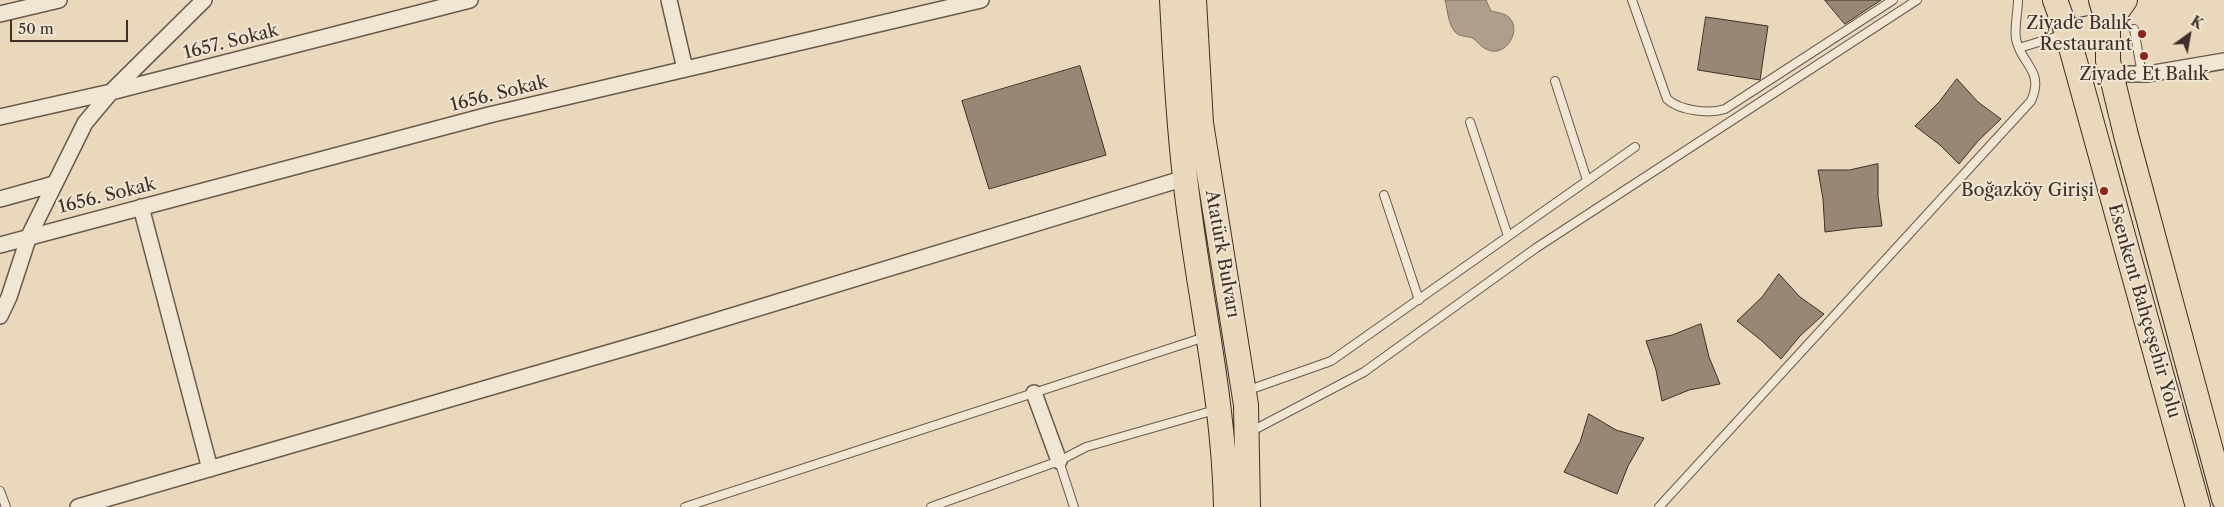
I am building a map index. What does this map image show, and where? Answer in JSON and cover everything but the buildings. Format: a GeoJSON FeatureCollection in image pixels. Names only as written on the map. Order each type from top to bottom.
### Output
{"type":"FeatureCollection","features":[{"type":"Feature","properties":{"kind":"main road","name":"Atatürk Bulvarı"},"geometry":{"type":"LineString","coordinates":[[1172,0],[1185,178],[1220,409],[1225,462],[1226,507]]}},
{"type":"Feature","properties":{"kind":"main road","name":"Atatürk Bulvarı"},"geometry":{"type":"LineString","coordinates":[[1194,0],[1202,131],[1245,398],[1248,433],[1248,507]]}},
{"type":"Feature","properties":{"kind":"main road","name":"Esenkent Bahçeşehir Yolu"},"geometry":{"type":"LineString","coordinates":[[2055,0],[2067,33],[2198,507]]}},
{"type":"Feature","properties":{"kind":"main road"},"geometry":{"type":"LineString","coordinates":[[2067,33],[2101,0]]}},
{"type":"Feature","properties":{"kind":"main road","name":"Esenkent Bahçeşehir Yolu"},"geometry":{"type":"LineString","coordinates":[[2101,0],[2108,24],[2107,48],[2112,74],[2224,499]]}},
{"type":"Feature","properties":{"kind":"main road"},"geometry":{"type":"LineString","coordinates":[[2067,33],[2108,24],[2125,0]]}},
{"type":"Feature","properties":{"kind":"main road"},"geometry":{"type":"LineString","coordinates":[[1220,409],[1245,398]]}},
{"type":"Feature","properties":{"kind":"street"},"geometry":{"type":"LineString","coordinates":[[0,14],[59,0]]}},
{"type":"Feature","properties":{"kind":"street"},"geometry":{"type":"LineString","coordinates":[[0,316],[9,297],[29,236],[85,123],[111,92],[204,0]]}},
{"type":"Feature","properties":{"kind":"street","name":"1657. Sokak"},"geometry":{"type":"LineString","coordinates":[[0,117],[111,92],[470,0]]}},
{"type":"Feature","properties":{"kind":"street"},"geometry":{"type":"LineString","coordinates":[[669,0],[685,69]]}},
{"type":"Feature","properties":{"kind":"street","name":"1656. Sokak"},"geometry":{"type":"LineString","coordinates":[[0,245],[489,116],[981,0]]}},
{"type":"Feature","properties":{"kind":"street"},"geometry":{"type":"LineString","coordinates":[[2112,74],[2142,74],[2224,61]]}},
{"type":"Feature","properties":{"kind":"street"},"geometry":{"type":"LineString","coordinates":[[78,507],[663,337],[1185,178]]}},
{"type":"Feature","properties":{"kind":"street"},"geometry":{"type":"LineString","coordinates":[[0,199],[54,184]]}},
{"type":"Feature","properties":{"kind":"street"},"geometry":{"type":"LineString","coordinates":[[141,207],[210,469]]}},
{"type":"Feature","properties":{"kind":"street"},"geometry":{"type":"LineString","coordinates":[[1034,393],[1059,462]]}},
{"type":"Feature","properties":{"kind":"lane"},"geometry":{"type":"LineString","coordinates":[[1632,0],[1667,100],[1678,107],[1711,111],[1725,109],[1893,0]]}},
{"type":"Feature","properties":{"kind":"lane"},"geometry":{"type":"LineString","coordinates":[[1248,433],[1364,372],[1536,248],[1917,0]]}},
{"type":"Feature","properties":{"kind":"lane"},"geometry":{"type":"LineString","coordinates":[[1659,507],[2027,106],[2034,94],[2036,81],[2032,68],[2019,48],[2015,26],[2018,0]]}},
{"type":"Feature","properties":{"kind":"lane"},"geometry":{"type":"LineString","coordinates":[[2134,29],[2142,74]]}},
{"type":"Feature","properties":{"kind":"lane"},"geometry":{"type":"LineString","coordinates":[[2019,48],[2067,33]]}},
{"type":"Feature","properties":{"kind":"lane"},"geometry":{"type":"LineString","coordinates":[[1555,81],[1587,180]]}},
{"type":"Feature","properties":{"kind":"lane"},"geometry":{"type":"LineString","coordinates":[[1470,122],[1508,236]]}},
{"type":"Feature","properties":{"kind":"lane"},"geometry":{"type":"LineString","coordinates":[[1245,398],[1331,361],[1635,146]]}},
{"type":"Feature","properties":{"kind":"lane"},"geometry":{"type":"LineString","coordinates":[[1384,196],[1419,300]]}},
{"type":"Feature","properties":{"kind":"lane"},"geometry":{"type":"LineString","coordinates":[[686,507],[1209,336]]}},
{"type":"Feature","properties":{"kind":"lane"},"geometry":{"type":"LineString","coordinates":[[931,507],[1059,462],[1086,447],[1220,409]]}},
{"type":"Feature","properties":{"kind":"lane"},"geometry":{"type":"LineString","coordinates":[[1059,462],[1074,507]]}},
{"type":"Feature","properties":{"kind":"lane"},"geometry":{"type":"LineString","coordinates":[[0,491],[6,507]]}},
{"type":"Feature","properties":{"kind":"shaded area"},"geometry":{"type":"Polygon","coordinates":[[[1445,0],[1486,0],[1491,11],[1506,15],[1511,20],[1514,27],[1511,41],[1500,50],[1493,51],[1484,48],[1472,38],[1459,35],[1453,29],[1449,19],[1445,0]]]}},
{"type":"Feature","properties":{"kind":"place","name":"Ziyade Balık Restaurant"},"geometry":{"type":"Point","coordinates":[2142,34]}},
{"type":"Feature","properties":{"kind":"place","name":"Ziyade Et Balık"},"geometry":{"type":"Point","coordinates":[2144,56]}},
{"type":"Feature","properties":{"kind":"place","name":"Boğazköy Girişi"},"geometry":{"type":"Point","coordinates":[2104,191]}}]}
